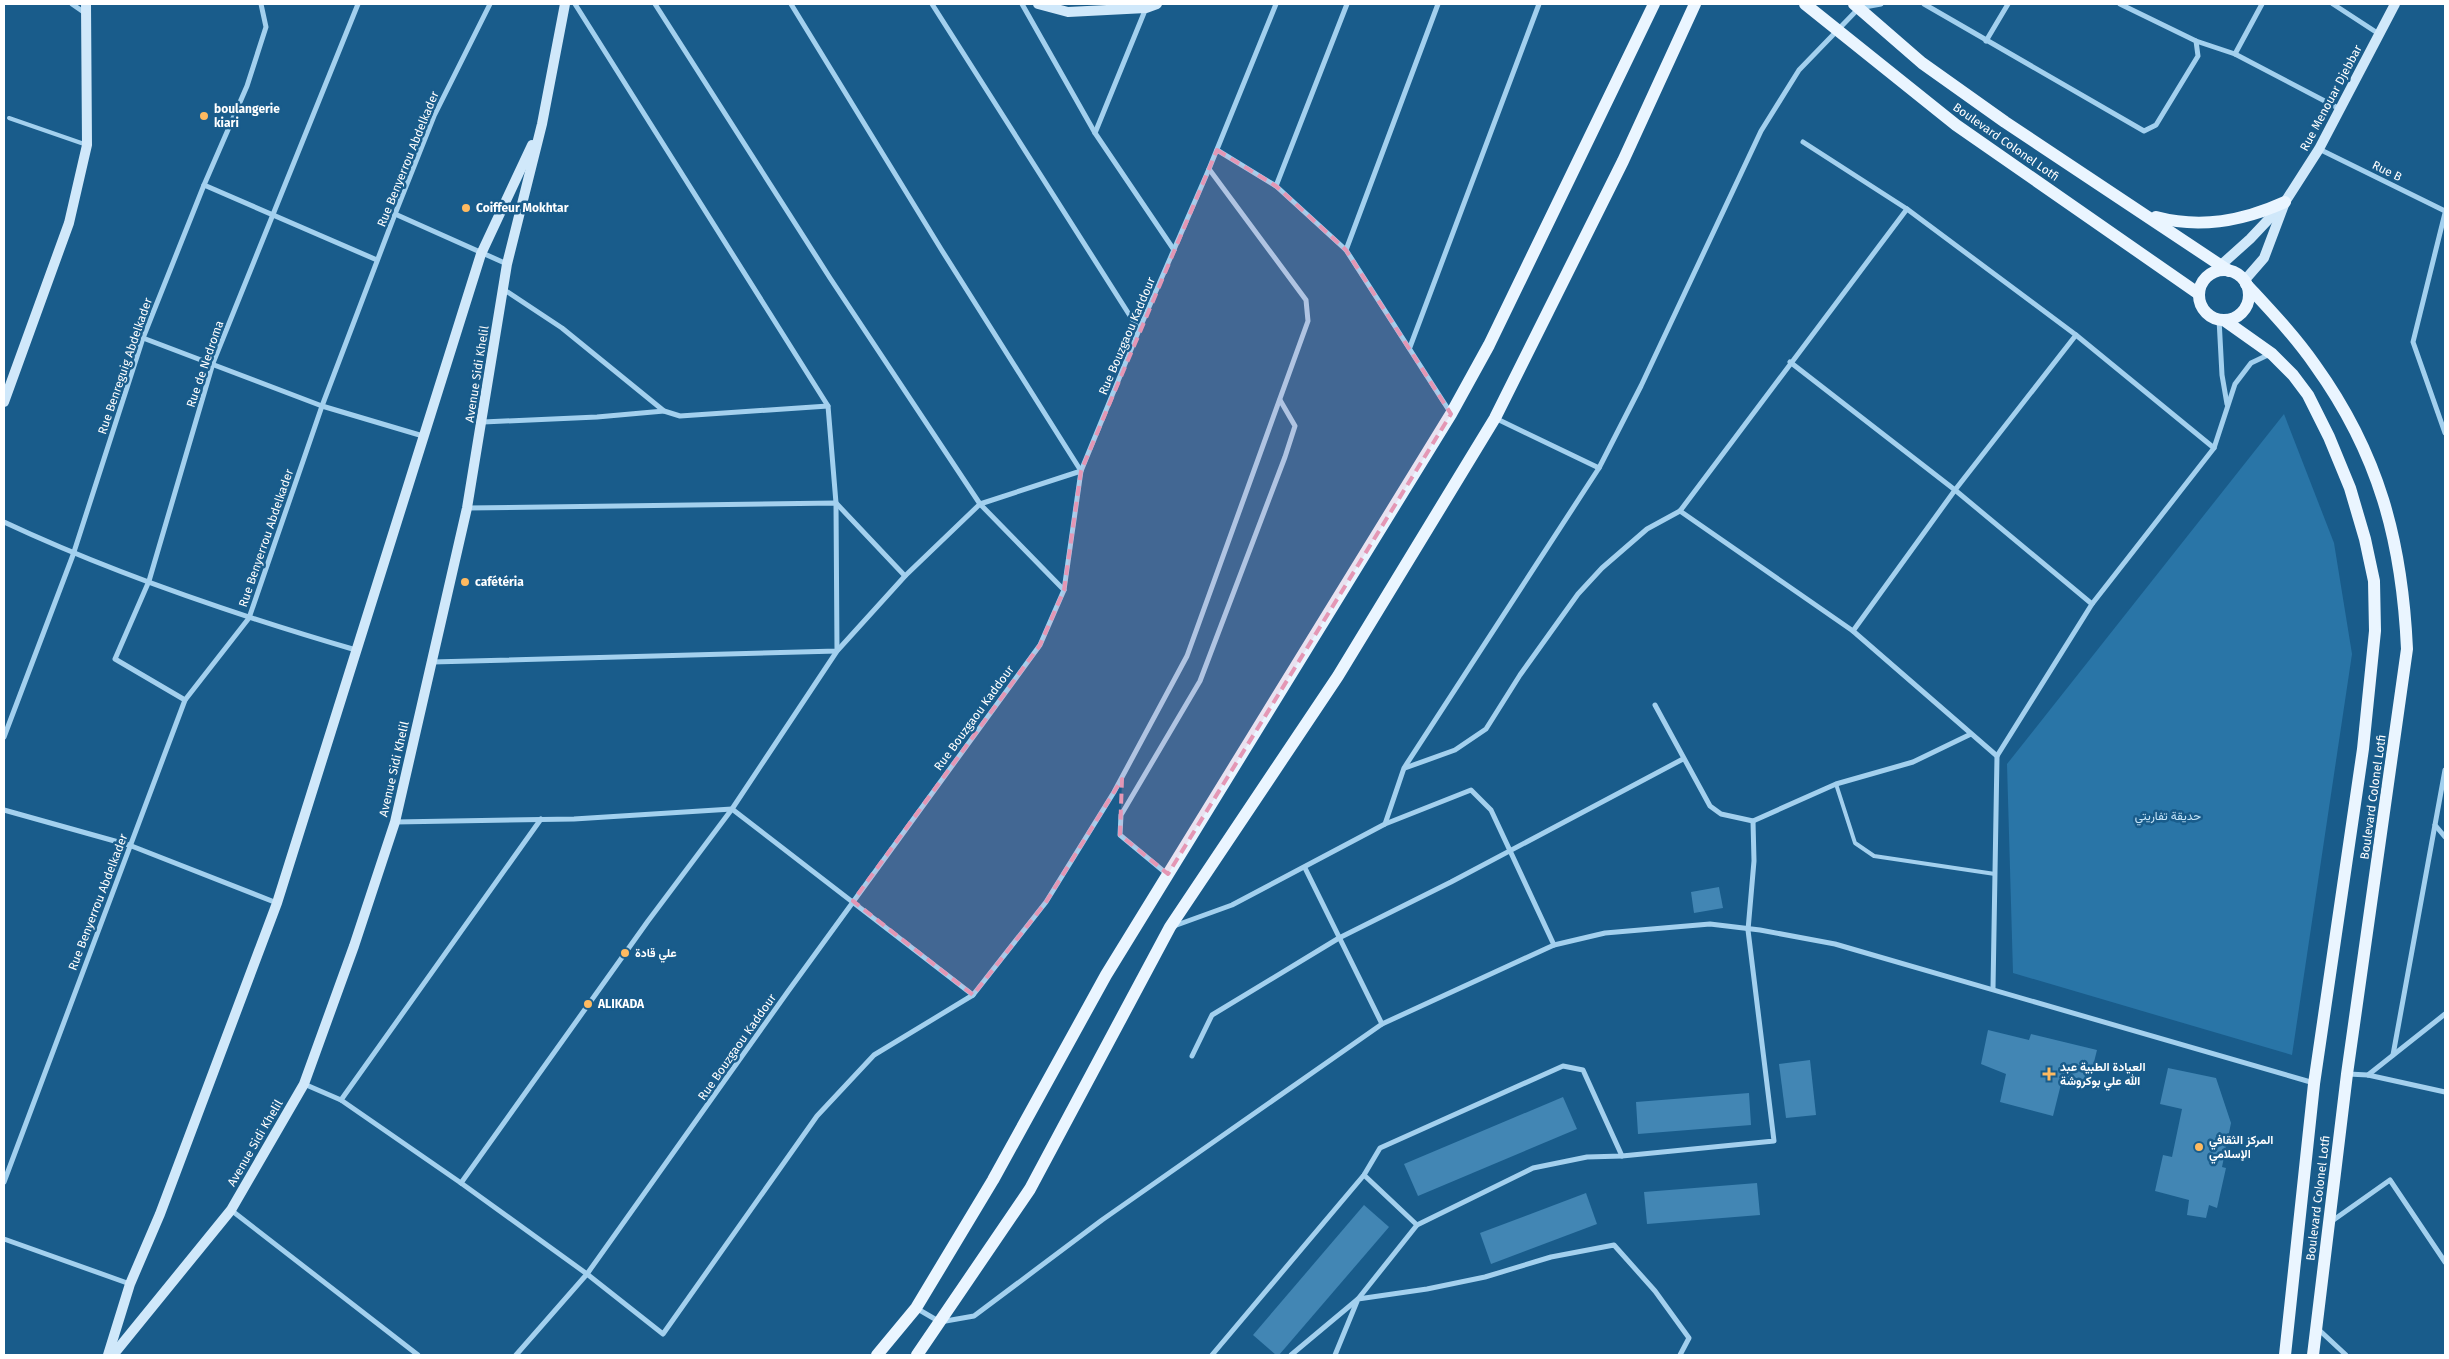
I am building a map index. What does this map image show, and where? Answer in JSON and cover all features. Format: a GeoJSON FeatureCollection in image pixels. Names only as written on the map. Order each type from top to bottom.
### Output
{"type":"FeatureCollection","features":[{"type":"Feature","properties":{"kind":"main road"},"geometry":{"type":"LineString","coordinates":[[877,1355],[916,1308],[993,1180],[1106,975],[1452,414],[1489,346],[1654,4]]}},
{"type":"Feature","properties":{"kind":"main road"},"geometry":{"type":"LineString","coordinates":[[917,1355],[1030,1189],[1170,927],[1338,676],[1495,418],[1622,161],[1695,4]]}},
{"type":"Feature","properties":{"kind":"main road","name":"Boulevard Colonel Lotfi"},"geometry":{"type":"LineString","coordinates":[[1805,4],[1956,125],[2199,294]]}},
{"type":"Feature","properties":{"kind":"main road","name":"Boulevard Colonel Lotfi"},"geometry":{"type":"LineString","coordinates":[[1858,5],[1922,63],[2005,122],[2146,214],[2220,270]]}},
{"type":"Feature","properties":{"kind":"main road"},"geometry":{"type":"LineString","coordinates":[[2146,214],[2169,220],[2217,223],[2240,219],[2285,202]]}},
{"type":"Feature","properties":{"kind":"main road"},"geometry":{"type":"LineString","coordinates":[[2220,270],[2245,282],[2249,291],[2247,305],[2238,316],[2222,320],[2209,316],[2204,309],[2199,294],[2201,286],[2220,270]]}},
{"type":"Feature","properties":{"kind":"main road","name":"Boulevard Colonel Lotfi"},"geometry":{"type":"LineString","coordinates":[[2245,282],[2314,364],[2336,395],[2364,447],[2384,498],[2399,558],[2405,598],[2407,649],[2347,1074],[2313,1355]]}},
{"type":"Feature","properties":{"kind":"main road","name":"Boulevard Colonel Lotfi"},"geometry":{"type":"LineString","coordinates":[[2222,320],[2272,354],[2294,375],[2308,395],[2329,437],[2352,497],[2365,540],[2374,581],[2375,631],[2363,750],[2314,1084],[2285,1355]]}},
{"type":"Feature","properties":{"kind":"street"},"geometry":{"type":"LineString","coordinates":[[4,402],[69,223],[87,145],[86,9],[72,4]]}},
{"type":"Feature","properties":{"kind":"street","name":"Rue Benreguig Abdelkader"},"geometry":{"type":"LineString","coordinates":[[4,737],[73,555],[144,338],[204,185],[247,86],[266,27],[262,4]]}},
{"type":"Feature","properties":{"kind":"street","name":"Rue Benyerrou Abdelkader"},"geometry":{"type":"LineString","coordinates":[[4,1182],[185,700],[249,618],[322,406],[395,214],[434,116],[490,4]]}},
{"type":"Feature","properties":{"kind":"street","name":"Avenue Sidi Khelil"},"geometry":{"type":"LineString","coordinates":[[113,1355],[231,1210],[304,1084],[354,946],[395,822],[467,508],[483,422],[507,264],[542,124],[565,4]]}},
{"type":"Feature","properties":{"kind":"street"},"geometry":{"type":"LineString","coordinates":[[575,4],[828,406],[836,503],[837,652]]}},
{"type":"Feature","properties":{"kind":"street"},"geometry":{"type":"LineString","coordinates":[[655,4],[830,278],[980,504],[1064,590]]}},
{"type":"Feature","properties":{"kind":"street"},"geometry":{"type":"LineString","coordinates":[[461,1183],[648,921],[732,809],[837,652],[905,576],[980,504],[1081,472],[941,249],[791,4]]}},
{"type":"Feature","properties":{"kind":"street"},"geometry":{"type":"LineString","coordinates":[[932,4],[1139,330]]}},
{"type":"Feature","properties":{"kind":"street"},"geometry":{"type":"LineString","coordinates":[[1022,4],[1095,133],[1174,250]]}},
{"type":"Feature","properties":{"kind":"street"},"geometry":{"type":"LineString","coordinates":[[1038,4],[1068,12],[1146,8],[1157,4]]}},
{"type":"Feature","properties":{"kind":"street","name":"Rue Bouzgaou Kaddour"},"geometry":{"type":"LineString","coordinates":[[516,1355],[587,1274],[853,902],[1040,645],[1064,590],[1081,472],[1139,330],[1210,169],[1276,4]]}},
{"type":"Feature","properties":{"kind":"street"},"geometry":{"type":"LineString","coordinates":[[1276,186],[1347,4]]}},
{"type":"Feature","properties":{"kind":"street"},"geometry":{"type":"LineString","coordinates":[[1346,250],[1438,4]]}},
{"type":"Feature","properties":{"kind":"street"},"geometry":{"type":"LineString","coordinates":[[1410,347],[1539,4]]}},
{"type":"Feature","properties":{"kind":"street"},"geometry":{"type":"LineString","coordinates":[[1385,824],[1404,768],[1599,468],[1641,386],[1761,131],[1799,70],[1858,5],[1882,4]]}},
{"type":"Feature","properties":{"kind":"street"},"geometry":{"type":"LineString","coordinates":[[1924,4],[2144,131],[2156,125],[2198,56],[2196,41]]}},
{"type":"Feature","properties":{"kind":"street"},"geometry":{"type":"LineString","coordinates":[[1986,41],[2008,4]]}},
{"type":"Feature","properties":{"kind":"street"},"geometry":{"type":"LineString","coordinates":[[2120,4],[2196,41],[2235,54],[2340,109]]}},
{"type":"Feature","properties":{"kind":"street"},"geometry":{"type":"LineString","coordinates":[[2235,54],[2262,4]]}},
{"type":"Feature","properties":{"kind":"street"},"geometry":{"type":"LineString","coordinates":[[2333,4],[2379,34]]}},
{"type":"Feature","properties":{"kind":"street","name":"Rue Menouar Djebbar"},"geometry":{"type":"LineString","coordinates":[[2220,270],[2285,202],[2319,149],[2395,4]]}},
{"type":"Feature","properties":{"kind":"street","name":"Rue de Nedroma"},"geometry":{"type":"LineString","coordinates":[[185,700],[115,659],[149,581],[213,363],[357,5]]}},
{"type":"Feature","properties":{"kind":"street"},"geometry":{"type":"LineString","coordinates":[[1095,133],[1146,8]]}},
{"type":"Feature","properties":{"kind":"street","name":"Avenue Sidi Khelil"},"geometry":{"type":"LineString","coordinates":[[108,1355],[130,1284],[160,1214],[277,903],[481,254],[542,124]]}},
{"type":"Feature","properties":{"kind":"street"},"geometry":{"type":"LineString","coordinates":[[1803,142],[1907,209],[2076,335],[2214,448]]}},
{"type":"Feature","properties":{"kind":"street","name":"Rue B"},"geometry":{"type":"LineString","coordinates":[[2319,149],[2445,212]]}},
{"type":"Feature","properties":{"kind":"street"},"geometry":{"type":"LineString","coordinates":[[1217,150],[1276,186],[1346,250],[1452,414]]}},
{"type":"Feature","properties":{"kind":"street"},"geometry":{"type":"LineString","coordinates":[[304,1084],[341,1100],[461,1183],[587,1274],[662,1334],[817,1116],[874,1055],[973,995],[1046,902],[1114,792],[1187,656],[1308,321],[1306,300],[1210,169]]}},
{"type":"Feature","properties":{"kind":"street"},"geometry":{"type":"LineString","coordinates":[[204,185],[377,260]]}},
{"type":"Feature","properties":{"kind":"street","name":"Rue Menouar Djebbar"},"geometry":{"type":"LineString","coordinates":[[2245,282],[2264,258],[2285,202]]}},
{"type":"Feature","properties":{"kind":"street"},"geometry":{"type":"LineString","coordinates":[[1404,768],[1455,750],[1486,728],[1520,675],[1578,594],[1602,568],[1647,529],[1680,511],[1790,362],[1907,209]]}},
{"type":"Feature","properties":{"kind":"street"},"geometry":{"type":"LineString","coordinates":[[2445,212],[2413,342],[2445,433]]}},
{"type":"Feature","properties":{"kind":"street"},"geometry":{"type":"LineString","coordinates":[[395,214],[507,264]]}},
{"type":"Feature","properties":{"kind":"street"},"geometry":{"type":"LineString","coordinates":[[503,289],[562,328],[664,411],[680,416],[828,406]]}},
{"type":"Feature","properties":{"kind":"street"},"geometry":{"type":"LineString","coordinates":[[2222,320],[2222,375],[2227,405]]}},
{"type":"Feature","properties":{"kind":"street"},"geometry":{"type":"LineString","coordinates":[[1853,631],[1955,490],[2076,335]]}},
{"type":"Feature","properties":{"kind":"street"},"geometry":{"type":"LineString","coordinates":[[144,338],[322,406],[423,436]]}},
{"type":"Feature","properties":{"kind":"street"},"geometry":{"type":"LineString","coordinates":[[1993,989],[1997,756],[2092,604],[2214,448],[2235,384],[2251,363],[2272,354]]}},
{"type":"Feature","properties":{"kind":"street"},"geometry":{"type":"LineString","coordinates":[[1790,362],[1955,490],[2092,604]]}},
{"type":"Feature","properties":{"kind":"street"},"geometry":{"type":"LineString","coordinates":[[1168,874],[1120,835],[1121,815],[1200,681],[1275,485],[1295,426],[1280,400]]}},
{"type":"Feature","properties":{"kind":"street"},"geometry":{"type":"LineString","coordinates":[[483,422],[597,417],[664,411]]}},
{"type":"Feature","properties":{"kind":"street"},"geometry":{"type":"LineString","coordinates":[[1495,418],[1599,468]]}},
{"type":"Feature","properties":{"kind":"street"},"geometry":{"type":"LineString","coordinates":[[467,508],[836,503],[905,576]]}},
{"type":"Feature","properties":{"kind":"street"},"geometry":{"type":"LineString","coordinates":[[1680,511],[1853,631],[1997,756]]}},
{"type":"Feature","properties":{"kind":"street"},"geometry":{"type":"LineString","coordinates":[[4,522],[73,555],[249,618],[356,650]]}},
{"type":"Feature","properties":{"kind":"street"},"geometry":{"type":"LineString","coordinates":[[432,662],[837,652]]}},
{"type":"Feature","properties":{"kind":"street"},"geometry":{"type":"LineString","coordinates":[[1655,705],[1710,806],[1720,814],[1753,821],[1836,784],[1913,762],[1971,734]]}},
{"type":"Feature","properties":{"kind":"street"},"geometry":{"type":"LineString","coordinates":[[1192,1056],[1212,1015],[1339,938],[1683,759]]}},
{"type":"Feature","properties":{"kind":"street"},"geometry":{"type":"LineString","coordinates":[[2393,1055],[2445,770]]}},
{"type":"Feature","properties":{"kind":"street"},"geometry":{"type":"LineString","coordinates":[[1170,927],[1232,906],[1385,824],[1471,790],[1491,810],[1554,945]]}},
{"type":"Feature","properties":{"kind":"street"},"geometry":{"type":"LineString","coordinates":[[395,822],[574,819],[732,809],[973,995]]}},
{"type":"Feature","properties":{"kind":"street"},"geometry":{"type":"LineString","coordinates":[[4,810],[130,845],[277,903]]}},
{"type":"Feature","properties":{"kind":"street"},"geometry":{"type":"LineString","coordinates":[[341,1100],[541,819]]}},
{"type":"Feature","properties":{"kind":"street"},"geometry":{"type":"LineString","coordinates":[[1291,1355],[1358,1299],[1417,1226],[1533,1168],[1587,1157],[1622,1156],[1774,1141],[1748,930],[1754,861],[1753,821]]}},
{"type":"Feature","properties":{"kind":"street"},"geometry":{"type":"LineString","coordinates":[[2435,824],[2445,837]]}},
{"type":"Feature","properties":{"kind":"street"},"geometry":{"type":"LineString","coordinates":[[1305,868],[1382,1024]]}},
{"type":"Feature","properties":{"kind":"street"},"geometry":{"type":"LineString","coordinates":[[916,1308],[940,1322],[974,1316],[1102,1220],[1382,1024],[1554,945],[1604,933],[1710,924],[1760,930],[1835,944],[2314,1084]]}},
{"type":"Feature","properties":{"kind":"street"},"geometry":{"type":"LineString","coordinates":[[2368,1075],[2445,1014]]}},
{"type":"Feature","properties":{"kind":"street"},"geometry":{"type":"LineString","coordinates":[[1212,1355],[1364,1175],[1380,1148],[1564,1066],[1583,1070],[1622,1156]]}},
{"type":"Feature","properties":{"kind":"street"},"geometry":{"type":"LineString","coordinates":[[2347,1074],[2368,1075],[2445,1092]]}},
{"type":"Feature","properties":{"kind":"street"},"geometry":{"type":"LineString","coordinates":[[1364,1175],[1417,1226]]}},
{"type":"Feature","properties":{"kind":"street"},"geometry":{"type":"LineString","coordinates":[[2328,1224],[2390,1180],[2445,1262]]}},
{"type":"Feature","properties":{"kind":"street"},"geometry":{"type":"LineString","coordinates":[[231,1210],[418,1355]]}},
{"type":"Feature","properties":{"kind":"street"},"geometry":{"type":"LineString","coordinates":[[4,1239],[130,1284]]}},
{"type":"Feature","properties":{"kind":"street"},"geometry":{"type":"LineString","coordinates":[[1358,1299],[1485,1278],[1551,1258],[1614,1245],[1655,1291],[1689,1338],[1680,1355]]}},
{"type":"Feature","properties":{"kind":"street"},"geometry":{"type":"LineString","coordinates":[[1335,1355],[1358,1299]]}},
{"type":"Feature","properties":{"kind":"street"},"geometry":{"type":"LineString","coordinates":[[2316,1327],[2346,1355]]}},
{"type":"Feature","properties":{"kind":"lane"},"geometry":{"type":"LineString","coordinates":[[9,118],[87,145]]}},
{"type":"Feature","properties":{"kind":"lane"},"geometry":{"type":"LineString","coordinates":[[1836,784],[1855,843],[1874,856],[1995,874]]}},
{"type":"Feature","properties":{"kind":"highlighted area"},"geometry":{"type":"Polygon","coordinates":[[[1217,150],[1276,186],[1346,250],[1451,414],[1168,874],[1120,835],[1122,779],[1046,902],[973,995],[853,901],[1040,645],[1064,590],[1081,471],[1217,150]]]}},
{"type":"Feature","properties":{"kind":"green space","name":"حديقة تفاريتي"},"geometry":{"type":"Polygon","coordinates":[[[2284,414],[2334,543],[2352,654],[2292,1055],[2013,973],[2007,764],[2284,414]]]}},
{"type":"Feature","properties":{"kind":"building"},"geometry":{"type":"Polygon","coordinates":[[[1719,887],[1723,908],[1694,913],[1691,892],[1719,887]]]}},
{"type":"Feature","properties":{"kind":"building","name":"العيادة الطبية عبد الله علي بوكروشة"},"geometry":{"type":"Polygon","coordinates":[[[1988,1030],[2029,1040],[2031,1034],[2097,1050],[2089,1082],[2063,1076],[2053,1116],[2000,1102],[2006,1074],[1981,1064],[1988,1030]]]}},
{"type":"Feature","properties":{"kind":"building"},"geometry":{"type":"Polygon","coordinates":[[[1810,1060],[1816,1115],[1786,1118],[1779,1064],[1810,1060]]]}},
{"type":"Feature","properties":{"kind":"building","name":"المركز الثقافي الإسلامي"},"geometry":{"type":"Polygon","coordinates":[[[2168,1068],[2216,1078],[2231,1123],[2222,1167],[2226,1168],[2217,1208],[2209,1205],[2206,1218],[2187,1215],[2189,1200],[2155,1191],[2163,1155],[2172,1157],[2182,1109],[2160,1104],[2168,1068]]]}},
{"type":"Feature","properties":{"kind":"building"},"geometry":{"type":"Polygon","coordinates":[[[1749,1093],[1751,1125],[1638,1134],[1636,1102],[1749,1093]]]}},
{"type":"Feature","properties":{"kind":"building"},"geometry":{"type":"Polygon","coordinates":[[[1563,1097],[1577,1129],[1418,1196],[1404,1164],[1563,1097]]]}},
{"type":"Feature","properties":{"kind":"building"},"geometry":{"type":"Polygon","coordinates":[[[1757,1183],[1760,1215],[1647,1224],[1644,1192],[1757,1183]]]}},
{"type":"Feature","properties":{"kind":"building"},"geometry":{"type":"Polygon","coordinates":[[[1586,1193],[1597,1224],[1491,1264],[1480,1233],[1586,1193]]]}},
{"type":"Feature","properties":{"kind":"building"},"geometry":{"type":"Polygon","coordinates":[[[1364,1205],[1389,1227],[1279,1355],[1276,1355],[1253,1335],[1364,1205]]]}},
{"type":"Feature","properties":{"kind":"place","name":"boulangerie kiari"},"geometry":{"type":"Point","coordinates":[204,116]}},
{"type":"Feature","properties":{"kind":"place","name":"Coiffeur Mokhtar"},"geometry":{"type":"Point","coordinates":[466,208]}},
{"type":"Feature","properties":{"kind":"place","name":"cafétéria"},"geometry":{"type":"Point","coordinates":[465,582]}},
{"type":"Feature","properties":{"kind":"place","name":"علي قادة"},"geometry":{"type":"Point","coordinates":[625,953]}},
{"type":"Feature","properties":{"kind":"place","name":"ALIKADA"},"geometry":{"type":"Point","coordinates":[588,1004]}},
{"type":"Feature","properties":{"kind":"place","name":"العيادة الطبية عبد الله علي بوكروشة"},"geometry":{"type":"Point","coordinates":[2049,1074]}},
{"type":"Feature","properties":{"kind":"place","name":"المركز الثقافي الإسلامي"},"geometry":{"type":"Point","coordinates":[2199,1147]}}]}
